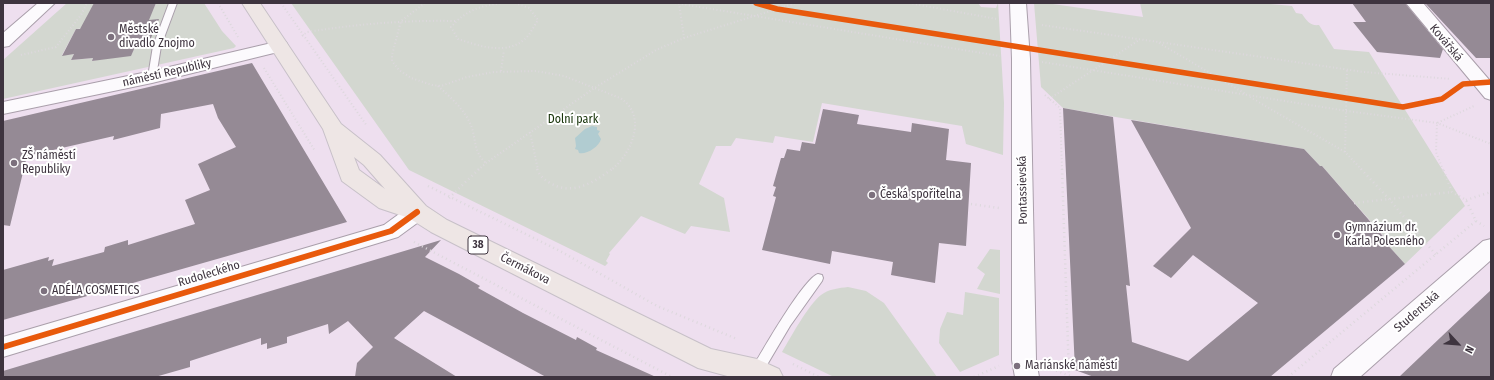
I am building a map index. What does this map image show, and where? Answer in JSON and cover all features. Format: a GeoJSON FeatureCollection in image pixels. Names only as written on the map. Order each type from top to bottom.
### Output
{"type":"FeatureCollection","features":[{"type":"Feature","properties":{"kind":"main road","name":"38"},"geometry":{"type":"LineString","coordinates":[[251,3],[280,46]]}},
{"type":"Feature","properties":{"kind":"main road","name":"Čermákova"},"geometry":{"type":"LineString","coordinates":[[280,46],[333,128],[350,175],[387,202],[417,212],[439,226],[716,368],[765,367]]}},
{"type":"Feature","properties":{"kind":"street"},"geometry":{"type":"LineString","coordinates":[[3,42],[47,3]]}},
{"type":"Feature","properties":{"kind":"street","name":"Kovářská"},"geometry":{"type":"LineString","coordinates":[[1414,3],[1485,88]]}},
{"type":"Feature","properties":{"kind":"street","name":"Pontassievská"},"geometry":{"type":"LineString","coordinates":[[1018,12],[1021,59],[1024,360],[1027,377]]}},
{"type":"Feature","properties":{"kind":"street","name":"náměstí Republiky"},"geometry":{"type":"LineString","coordinates":[[3,108],[152,76],[280,46]]}},
{"type":"Feature","properties":{"kind":"street","name":"Rudoleckého"},"geometry":{"type":"LineString","coordinates":[[3,347],[391,231],[417,212]]}},
{"type":"Feature","properties":{"kind":"street","name":"Studentská"},"geometry":{"type":"LineString","coordinates":[[1343,377],[1491,247]]}},
{"type":"Feature","properties":{"kind":"lane"},"geometry":{"type":"LineString","coordinates":[[152,76],[157,46],[173,3]]}},
{"type":"Feature","properties":{"kind":"lane"},"geometry":{"type":"LineString","coordinates":[[765,367],[808,290],[818,278]]}},
{"type":"Feature","properties":{"kind":"path"},"geometry":{"type":"LineString","coordinates":[[18,55],[56,47],[81,15],[87,3]]}},
{"type":"Feature","properties":{"kind":"path"},"geometry":{"type":"LineString","coordinates":[[281,3],[302,36],[369,129]]}},
{"type":"Feature","properties":{"kind":"path"},"geometry":{"type":"LineString","coordinates":[[401,21],[425,3]]}},
{"type":"Feature","properties":{"kind":"path"},"geometry":{"type":"LineString","coordinates":[[504,3],[480,6],[459,17],[451,27],[458,39],[481,47],[504,50],[524,40],[538,20],[529,8],[515,3]]}},
{"type":"Feature","properties":{"kind":"path"},"geometry":{"type":"LineString","coordinates":[[675,3],[1248,96],[1437,123],[1491,144]]}},
{"type":"Feature","properties":{"kind":"path"},"geometry":{"type":"LineString","coordinates":[[679,3],[684,38]]}},
{"type":"Feature","properties":{"kind":"path"},"geometry":{"type":"LineString","coordinates":[[450,198],[486,163],[593,88],[656,50],[684,38],[796,3]]}},
{"type":"Feature","properties":{"kind":"path"},"geometry":{"type":"LineString","coordinates":[[909,3],[1018,12],[1140,40],[1485,88],[1479,104],[1437,123]]}},
{"type":"Feature","properties":{"kind":"path"},"geometry":{"type":"LineString","coordinates":[[767,6],[792,12]]}},
{"type":"Feature","properties":{"kind":"path"},"geometry":{"type":"LineString","coordinates":[[302,36],[307,32],[354,24],[401,21],[456,21]]}},
{"type":"Feature","properties":{"kind":"path"},"geometry":{"type":"LineString","coordinates":[[401,21],[401,29],[395,39],[391,51],[392,63],[398,70],[409,78],[438,86],[451,98],[470,123],[474,147],[479,159],[486,163]]}},
{"type":"Feature","properties":{"kind":"path"},"geometry":{"type":"LineString","coordinates":[[1049,99],[1140,40]]}},
{"type":"Feature","properties":{"kind":"path"},"geometry":{"type":"LineString","coordinates":[[1157,42],[1345,152],[1389,199],[1436,255]]}},
{"type":"Feature","properties":{"kind":"path"},"geometry":{"type":"LineString","coordinates":[[501,71],[504,50]]}},
{"type":"Feature","properties":{"kind":"path"},"geometry":{"type":"LineString","coordinates":[[1099,60],[1114,63]]}},
{"type":"Feature","properties":{"kind":"path"},"geometry":{"type":"LineString","coordinates":[[1345,152],[1348,99],[1347,70]]}},
{"type":"Feature","properties":{"kind":"path"},"geometry":{"type":"LineString","coordinates":[[438,86],[468,76],[501,71],[530,71],[555,75],[577,81],[617,96],[627,104],[635,116],[634,133],[630,145],[615,168],[604,178],[580,188],[566,189],[554,187],[541,178],[537,172],[533,142],[530,132]]}},
{"type":"Feature","properties":{"kind":"path"},"geometry":{"type":"LineString","coordinates":[[1205,77],[1242,83]]}},
{"type":"Feature","properties":{"kind":"path"},"geometry":{"type":"LineString","coordinates":[[1044,94],[1060,108],[1069,376]]}},
{"type":"Feature","properties":{"kind":"path"},"geometry":{"type":"LineString","coordinates":[[1337,97],[1354,100]]}},
{"type":"Feature","properties":{"kind":"path"},"geometry":{"type":"LineString","coordinates":[[1437,123],[1436,152],[1452,192]]}},
{"type":"Feature","properties":{"kind":"path"},"geometry":{"type":"LineString","coordinates":[[425,184],[450,198],[560,251],[765,367],[819,377]]}},
{"type":"Feature","properties":{"kind":"path"},"geometry":{"type":"LineString","coordinates":[[1288,377],[1476,221],[1466,200],[1452,192],[1354,203]]}},
{"type":"Feature","properties":{"kind":"path"},"geometry":{"type":"LineString","coordinates":[[1466,200],[1491,192]]}},
{"type":"Feature","properties":{"kind":"path"},"geometry":{"type":"LineString","coordinates":[[971,204],[1004,209]]}},
{"type":"Feature","properties":{"kind":"green space"},"geometry":{"type":"Polygon","coordinates":[[[67,3],[94,3],[87,28],[76,29],[62,55],[74,54],[71,60],[93,58],[92,61],[132,53],[156,3],[204,3],[222,31],[236,46],[234,48],[3,99],[3,60],[67,3]]]}},
{"type":"Feature","properties":{"kind":"green space","name":"Dolní park"},"geometry":{"type":"Polygon","coordinates":[[[291,3],[978,3],[981,7],[996,8],[998,3],[1004,103],[1003,155],[966,144],[962,126],[822,103],[813,142],[775,136],[773,143],[736,138],[731,146],[716,146],[699,184],[724,198],[730,232],[691,226],[685,234],[641,216],[609,253],[610,254],[606,261],[608,263],[605,266],[409,170],[291,3]]]}},
{"type":"Feature","properties":{"kind":"green space"},"geometry":{"type":"Polygon","coordinates":[[[1034,3],[1046,3],[1143,17],[1140,3],[1260,3],[1292,6],[1296,13],[1302,14],[1313,25],[1319,25],[1334,49],[1369,52],[1465,206],[1405,264],[1385,242],[1388,241],[1322,166],[1320,166],[1304,149],[1063,108],[1041,87],[1034,3]]]}},
{"type":"Feature","properties":{"kind":"green space"},"geometry":{"type":"Polygon","coordinates":[[[990,249],[1000,250],[1000,294],[977,289],[985,274],[977,268],[990,249]]]}},
{"type":"Feature","properties":{"kind":"green space"},"geometry":{"type":"Polygon","coordinates":[[[848,287],[866,291],[884,303],[937,377],[834,377],[782,352],[800,322],[821,295],[827,291],[848,287]]]}},
{"type":"Feature","properties":{"kind":"green space"},"geometry":{"type":"Polygon","coordinates":[[[965,292],[999,298],[999,355],[960,372],[939,343],[940,329],[947,312],[963,315],[965,292]]]}},
{"type":"Feature","properties":{"kind":"shaded area"},"geometry":{"type":"Polygon","coordinates":[[[592,126],[597,127],[597,130],[600,131],[598,134],[601,139],[600,142],[589,152],[579,153],[578,150],[575,149],[575,138],[585,129],[592,126]]]}},
{"type":"Feature","properties":{"kind":"building","name":"Městské divadlo Znojmo"},"geometry":{"type":"Polygon","coordinates":[[[94,3],[156,3],[149,20],[159,19],[148,45],[135,47],[131,56],[92,61],[93,58],[71,60],[74,54],[62,56],[76,29],[80,29],[94,3]]]}},
{"type":"Feature","properties":{"kind":"building"},"geometry":{"type":"Polygon","coordinates":[[[1352,3],[1405,3],[1443,49],[1440,58],[1377,52],[1353,22],[1366,22],[1352,3]]]}},
{"type":"Feature","properties":{"kind":"building"},"geometry":{"type":"Polygon","coordinates":[[[1425,3],[1491,3],[1491,58],[1476,58],[1425,3]]]}},
{"type":"Feature","properties":{"kind":"building"},"geometry":{"type":"Polygon","coordinates":[[[252,63],[347,222],[3,320],[3,270],[49,257],[48,261],[54,259],[52,266],[104,252],[105,247],[128,240],[128,245],[195,224],[185,200],[210,190],[198,164],[236,147],[218,118],[213,104],[161,114],[160,128],[113,140],[114,136],[27,156],[10,226],[3,225],[3,121],[252,63]]]}},
{"type":"Feature","properties":{"kind":"building"},"geometry":{"type":"Polygon","coordinates":[[[1063,108],[1113,117],[1130,286],[1126,285],[1132,342],[1188,361],[1258,303],[1193,255],[1171,278],[1153,266],[1191,228],[1131,120],[1304,149],[1320,166],[1322,166],[1388,242],[1385,242],[1405,264],[1270,377],[1094,377],[1075,370],[1063,108]]]}},
{"type":"Feature","properties":{"kind":"building","name":"Česká spořitelna"},"geometry":{"type":"Polygon","coordinates":[[[823,109],[859,115],[857,124],[911,132],[912,123],[949,129],[946,160],[971,163],[966,246],[939,243],[935,283],[891,275],[893,262],[832,251],[830,264],[762,250],[776,197],[773,196],[776,187],[773,186],[781,158],[784,158],[787,149],[800,151],[802,142],[815,144],[823,109]]]}},
{"type":"Feature","properties":{"kind":"building"},"geometry":{"type":"Polygon","coordinates":[[[441,240],[425,257],[480,286],[478,288],[523,313],[576,340],[577,337],[597,348],[596,350],[656,377],[546,377],[424,311],[394,338],[457,377],[355,377],[357,363],[373,347],[348,321],[329,334],[328,324],[287,337],[287,343],[267,349],[267,343],[261,345],[261,338],[190,361],[190,367],[155,377],[3,377],[3,371],[441,240]]]}},
{"type":"Feature","properties":{"kind":"building"},"geometry":{"type":"Polygon","coordinates":[[[1491,290],[1491,377],[1399,377],[1462,317],[1491,290]]]}},
{"type":"Feature","properties":{"kind":"cycle path"},"geometry":{"type":"LineString","coordinates":[[756,3],[777,9],[1403,107],[1442,99],[1463,84],[1491,82]]}},
{"type":"Feature","properties":{"kind":"cycle path"},"geometry":{"type":"LineString","coordinates":[[3,347],[391,231],[417,212]]}},
{"type":"Feature","properties":{"kind":"place","name":"Městské divadlo Znojmo"},"geometry":{"type":"Point","coordinates":[111,37]}},
{"type":"Feature","properties":{"kind":"place","name":"ZŠ náměstí Republiky"},"geometry":{"type":"Point","coordinates":[14,163]}},
{"type":"Feature","properties":{"kind":"place","name":"Česká spořitelna"},"geometry":{"type":"Point","coordinates":[872,195]}},
{"type":"Feature","properties":{"kind":"place","name":"Gymnázium dr. Karla Polesného"},"geometry":{"type":"Point","coordinates":[1337,235]}},
{"type":"Feature","properties":{"kind":"place","name":"ADÉLA COSMETICS"},"geometry":{"type":"Point","coordinates":[44,291]}},
{"type":"Feature","properties":{"kind":"place","name":"Mariánské náměstí"},"geometry":{"type":"Point","coordinates":[1017,366]}}]}
